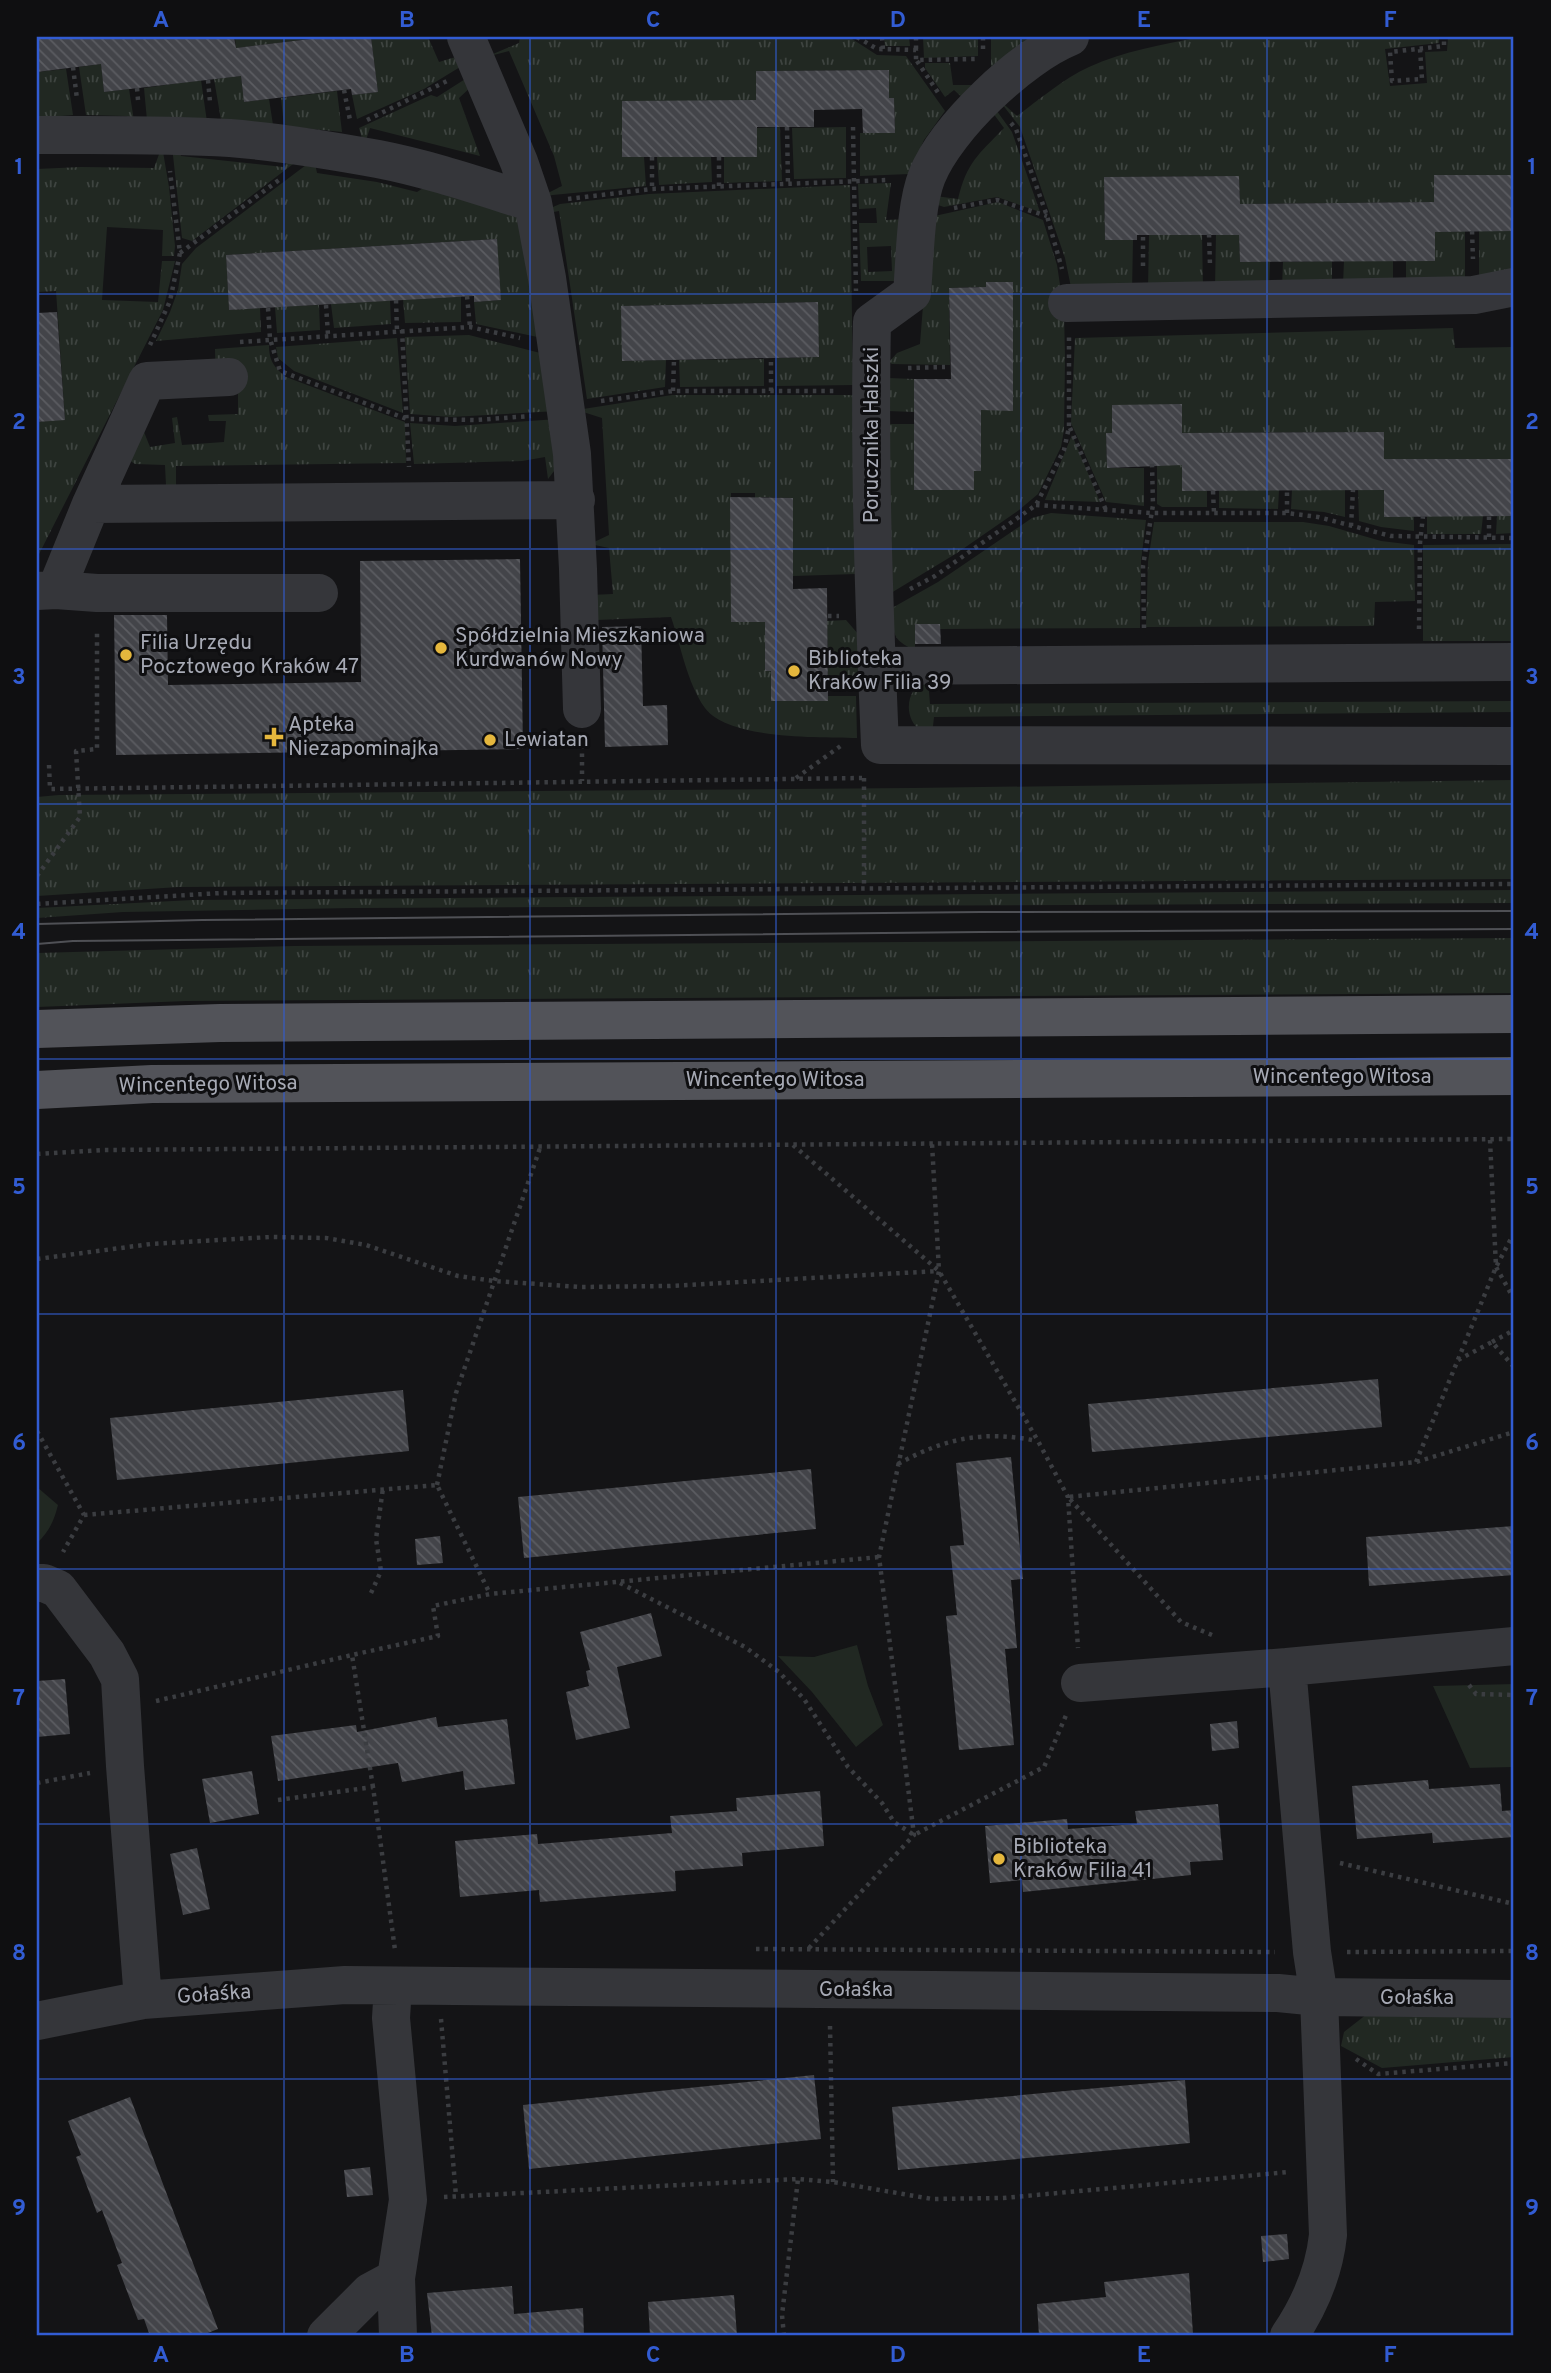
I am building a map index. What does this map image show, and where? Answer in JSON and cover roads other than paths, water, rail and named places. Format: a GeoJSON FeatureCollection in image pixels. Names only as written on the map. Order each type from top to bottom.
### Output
{"type":"FeatureCollection","features":[{"type":"Feature","properties":{"kind":"main road"},"geometry":{"type":"LineString","coordinates":[[37,1029],[220,1023],[1514,1014]]}},
{"type":"Feature","properties":{"kind":"main road","name":"Wincentego Witosa"},"geometry":{"type":"LineString","coordinates":[[37,1090],[152,1084],[1514,1076]]}},
{"type":"Feature","properties":{"kind":"street"},"geometry":{"type":"LineString","coordinates":[[466,37],[519,162],[533,203],[558,347],[550,413],[576,499],[582,709]]}},
{"type":"Feature","properties":{"kind":"street","name":"Porucznika Halszki"},"geometry":{"type":"LineString","coordinates":[[1070,37],[1057,42],[1017,70],[990,94],[949,139],[923,194],[912,293],[872,323],[875,607],[880,745],[1514,746]]}},
{"type":"Feature","properties":{"kind":"street"},"geometry":{"type":"LineString","coordinates":[[37,135],[336,138],[381,159],[533,203]]}},
{"type":"Feature","properties":{"kind":"street"},"geometry":{"type":"LineString","coordinates":[[1067,303],[1474,295],[1514,287]]}},
{"type":"Feature","properties":{"kind":"street"},"geometry":{"type":"LineString","coordinates":[[229,360],[147,381],[91,504],[47,590],[97,593],[319,593]]}},
{"type":"Feature","properties":{"kind":"street"},"geometry":{"type":"LineString","coordinates":[[91,504],[576,499]]}},
{"type":"Feature","properties":{"kind":"street"},"geometry":{"type":"LineString","coordinates":[[877,666],[1514,662]]}},
{"type":"Feature","properties":{"kind":"street"},"geometry":{"type":"LineString","coordinates":[[41,1583],[58,1589],[107,1654],[120,1679],[143,2000]]}},
{"type":"Feature","properties":{"kind":"street"},"geometry":{"type":"LineString","coordinates":[[1080,1683],[1514,1646]]}},
{"type":"Feature","properties":{"kind":"street"},"geometry":{"type":"LineString","coordinates":[[1287,1667],[1312,1952],[1319,1997],[1328,2235],[1326,2252],[1314,2292],[1289,2336]]}},
{"type":"Feature","properties":{"kind":"street"},"geometry":{"type":"LineString","coordinates":[[394,1970],[391,2018],[408,2200],[396,2278],[398,2336]]}},
{"type":"Feature","properties":{"kind":"street","name":"Gołaśka"},"geometry":{"type":"LineString","coordinates":[[37,2021],[143,2000],[345,1986],[394,1970],[1278,1993],[1319,1997],[1514,1998]]}},
{"type":"Feature","properties":{"kind":"street"},"geometry":{"type":"LineString","coordinates":[[327,2336],[370,2292],[396,2278]]}},
{"type":"Feature","properties":{"kind":"tram line"},"geometry":{"type":"LineString","coordinates":[[37,924],[981,912],[1514,911]]}},
{"type":"Feature","properties":{"kind":"tram line"},"geometry":{"type":"LineString","coordinates":[[37,944],[73,941],[1514,929]]}},
{"type":"Feature","properties":{"kind":"place","name":"Spółdzielnia Mieszkaniowa Kurdwanów Nowy"},"geometry":{"type":"Point","coordinates":[441,648]}},
{"type":"Feature","properties":{"kind":"place","name":"Filia Urzędu Pocztowego Kraków 47"},"geometry":{"type":"Point","coordinates":[126,655]}},
{"type":"Feature","properties":{"kind":"place","name":"Biblioteka Kraków Filia 39"},"geometry":{"type":"Point","coordinates":[794,671]}},
{"type":"Feature","properties":{"kind":"place","name":"Apteka Niezapominajka"},"geometry":{"type":"Point","coordinates":[274,737]}},
{"type":"Feature","properties":{"kind":"place","name":"Lewiatan"},"geometry":{"type":"Point","coordinates":[490,740]}},
{"type":"Feature","properties":{"kind":"place","name":"Biblioteka Kraków Filia 41"},"geometry":{"type":"Point","coordinates":[999,1859]}}]}
